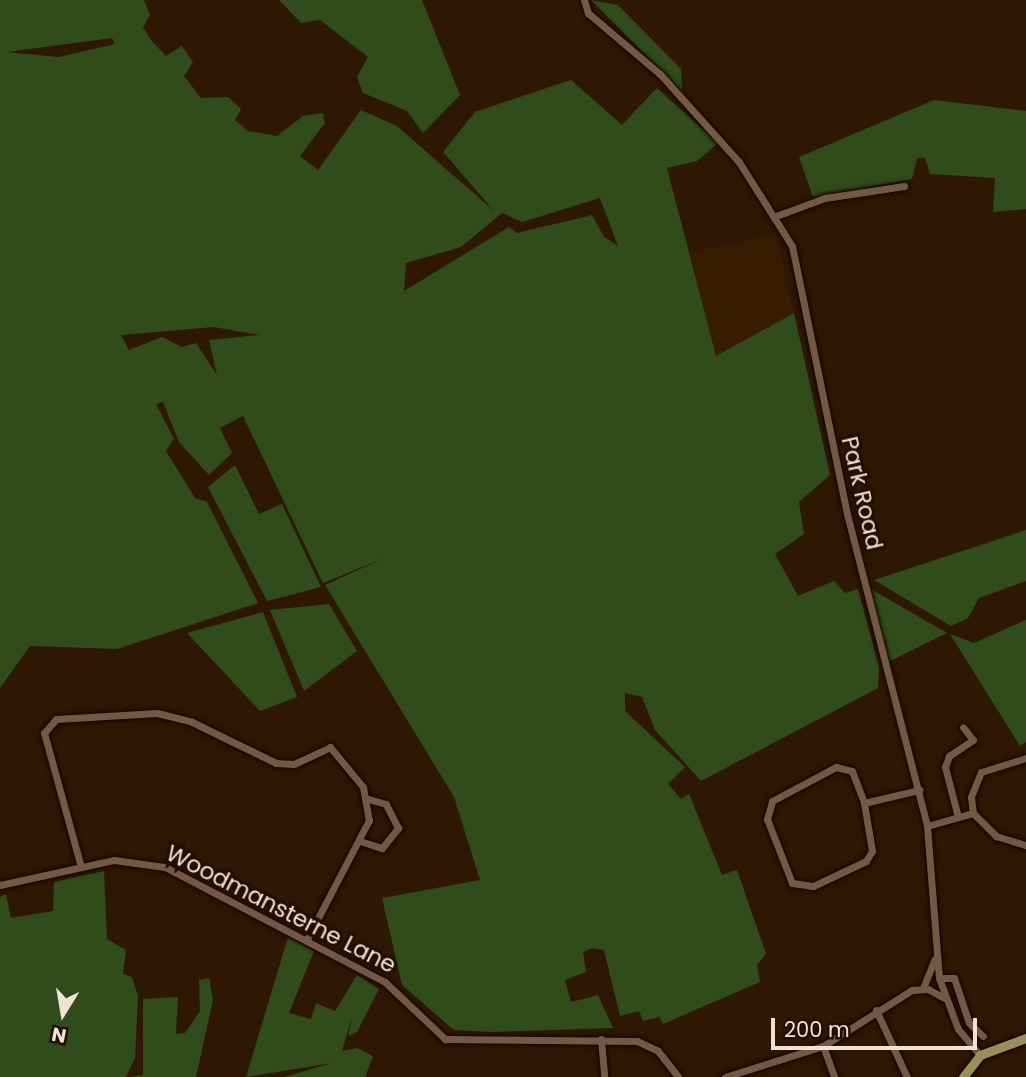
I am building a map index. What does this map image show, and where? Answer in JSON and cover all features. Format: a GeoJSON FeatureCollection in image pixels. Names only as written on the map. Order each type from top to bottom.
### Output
{"type":"FeatureCollection","features":[{"type":"Feature","properties":{"kind":"main road"},"geometry":{"type":"LineString","coordinates":[[963,1077],[980,1055],[1026,1038]]}},
{"type":"Feature","properties":{"kind":"street","name":"Park Road"},"geometry":{"type":"LineString","coordinates":[[584,0],[588,13],[660,74],[738,162],[776,216],[792,246],[847,514],[927,826],[939,978],[944,999],[958,1029],[980,1055]]}},
{"type":"Feature","properties":{"kind":"street"},"geometry":{"type":"LineString","coordinates":[[776,216],[825,198],[904,186]]}},
{"type":"Feature","properties":{"kind":"street"},"geometry":{"type":"LineString","coordinates":[[81,867],[45,729],[56,719],[83,714],[158,713],[192,722],[276,763],[294,764],[330,747],[368,799],[369,820],[306,941]]}},
{"type":"Feature","properties":{"kind":"street"},"geometry":{"type":"LineString","coordinates":[[958,817],[945,768],[949,756],[972,742],[963,727]]}},
{"type":"Feature","properties":{"kind":"street"},"geometry":{"type":"LineString","coordinates":[[1026,758],[981,772],[972,785],[973,813],[996,836],[1026,845]]}},
{"type":"Feature","properties":{"kind":"street"},"geometry":{"type":"LineString","coordinates":[[836,767],[852,771],[864,803],[872,851],[866,861],[813,886],[792,883],[765,807],[836,767]]}},
{"type":"Feature","properties":{"kind":"street"},"geometry":{"type":"LineString","coordinates":[[864,803],[919,790]]}},
{"type":"Feature","properties":{"kind":"street"},"geometry":{"type":"LineString","coordinates":[[360,841],[382,848],[398,828],[386,804],[368,799]]}},
{"type":"Feature","properties":{"kind":"street"},"geometry":{"type":"LineString","coordinates":[[927,826],[973,813]]}},
{"type":"Feature","properties":{"kind":"street","name":"Woodmansterne Lane"},"geometry":{"type":"LineString","coordinates":[[0,886],[81,867],[126,860],[165,867],[385,982],[445,1039],[601,1039],[652,1047],[678,1077]]}},
{"type":"Feature","properties":{"kind":"street"},"geometry":{"type":"LineString","coordinates":[[725,1077],[823,1046],[876,1010],[923,988],[936,958]]}},
{"type":"Feature","properties":{"kind":"street"},"geometry":{"type":"LineString","coordinates":[[939,978],[954,978],[969,1023],[983,1036]]}},
{"type":"Feature","properties":{"kind":"street"},"geometry":{"type":"LineString","coordinates":[[923,988],[944,999]]}},
{"type":"Feature","properties":{"kind":"street"},"geometry":{"type":"LineString","coordinates":[[876,1010],[907,1077]]}},
{"type":"Feature","properties":{"kind":"street"},"geometry":{"type":"LineString","coordinates":[[958,1029],[969,1023]]}},
{"type":"Feature","properties":{"kind":"street"},"geometry":{"type":"LineString","coordinates":[[601,1039],[604,1077]]}},
{"type":"Feature","properties":{"kind":"street"},"geometry":{"type":"LineString","coordinates":[[823,1046],[834,1077]]}},
{"type":"Feature","properties":{"kind":"shaded area"},"geometry":{"type":"Polygon","coordinates":[[[775,234],[794,313],[716,357],[690,253],[775,234]]]}},
{"type":"Feature","properties":{"kind":"green space"},"geometry":{"type":"Polygon","coordinates":[[[0,0],[144,0],[150,15],[143,27],[151,40],[166,56],[182,46],[193,62],[184,76],[201,98],[228,97],[241,109],[235,120],[248,131],[277,136],[303,116],[323,113],[325,123],[300,156],[318,170],[361,110],[397,126],[494,211],[443,152],[475,112],[571,80],[622,125],[657,88],[718,143],[697,161],[667,168],[716,356],[794,313],[830,475],[799,502],[804,534],[775,554],[798,596],[834,581],[845,593],[858,589],[879,667],[878,688],[701,781],[655,730],[642,697],[625,693],[625,711],[685,767],[668,784],[681,799],[689,794],[722,875],[737,870],[766,954],[757,965],[760,982],[663,1024],[659,1017],[643,1021],[639,1011],[620,1016],[604,950],[592,948],[583,952],[586,972],[565,980],[571,1002],[598,995],[613,1028],[491,1032],[454,1030],[402,985],[382,898],[480,880],[454,797],[325,585],[384,558],[323,583],[243,416],[220,428],[232,453],[209,475],[179,442],[163,402],[156,404],[174,439],[166,451],[195,498],[207,502],[258,603],[117,649],[30,646],[0,688],[0,0]],[[112,38],[7,52],[59,57],[115,44],[112,38]],[[600,198],[522,222],[502,213],[461,247],[406,263],[404,291],[509,227],[517,233],[592,215],[604,237],[618,246],[600,198]],[[214,327],[121,335],[129,350],[162,337],[182,347],[196,343],[217,375],[209,340],[259,335],[214,327]]]}},
{"type":"Feature","properties":{"kind":"green space"},"geometry":{"type":"Polygon","coordinates":[[[279,0],[422,0],[460,95],[423,133],[407,111],[363,93],[357,77],[368,57],[320,20],[301,23],[279,0]]]}},
{"type":"Feature","properties":{"kind":"green space"},"geometry":{"type":"Polygon","coordinates":[[[591,0],[618,5],[681,69],[682,91],[591,0]]]}},
{"type":"Feature","properties":{"kind":"green space"},"geometry":{"type":"Polygon","coordinates":[[[934,100],[1026,111],[1026,209],[993,212],[995,178],[930,174],[925,158],[917,158],[912,179],[813,197],[799,157],[934,100]]]}},
{"type":"Feature","properties":{"kind":"green space"},"geometry":{"type":"Polygon","coordinates":[[[235,465],[259,514],[282,504],[321,587],[267,601],[208,487],[235,465]]]}},
{"type":"Feature","properties":{"kind":"green space"},"geometry":{"type":"Polygon","coordinates":[[[1026,530],[1026,581],[979,598],[968,618],[951,626],[874,580],[1026,530]]]}},
{"type":"Feature","properties":{"kind":"green space"},"geometry":{"type":"Polygon","coordinates":[[[869,588],[947,633],[888,662],[869,588]]]}},
{"type":"Feature","properties":{"kind":"green space"},"geometry":{"type":"Polygon","coordinates":[[[329,604],[357,651],[304,691],[270,610],[329,604]]]}},
{"type":"Feature","properties":{"kind":"green space"},"geometry":{"type":"Polygon","coordinates":[[[263,612],[297,697],[260,711],[187,633],[263,612]]]}},
{"type":"Feature","properties":{"kind":"green space"},"geometry":{"type":"Polygon","coordinates":[[[1026,620],[1026,742],[1020,746],[950,634],[974,643],[1026,620]]]}},
{"type":"Feature","properties":{"kind":"green space"},"geometry":{"type":"Polygon","coordinates":[[[104,871],[107,939],[126,950],[123,974],[132,977],[138,996],[135,1058],[126,1077],[0,1077],[0,897],[6,894],[11,918],[53,911],[54,882],[104,871]]]}},
{"type":"Feature","properties":{"kind":"green space"},"geometry":{"type":"Polygon","coordinates":[[[288,937],[314,951],[289,1013],[311,1019],[316,1003],[335,1011],[357,975],[379,989],[357,1032],[348,1036],[353,1014],[342,1051],[357,1048],[373,1056],[365,1077],[284,1077],[332,1063],[246,1077],[288,937]]]}},
{"type":"Feature","properties":{"kind":"green space"},"geometry":{"type":"Polygon","coordinates":[[[209,978],[213,1000],[196,1077],[129,1077],[143,1075],[143,999],[178,997],[176,1034],[185,1033],[200,1011],[199,980],[209,978]]]}}]}
